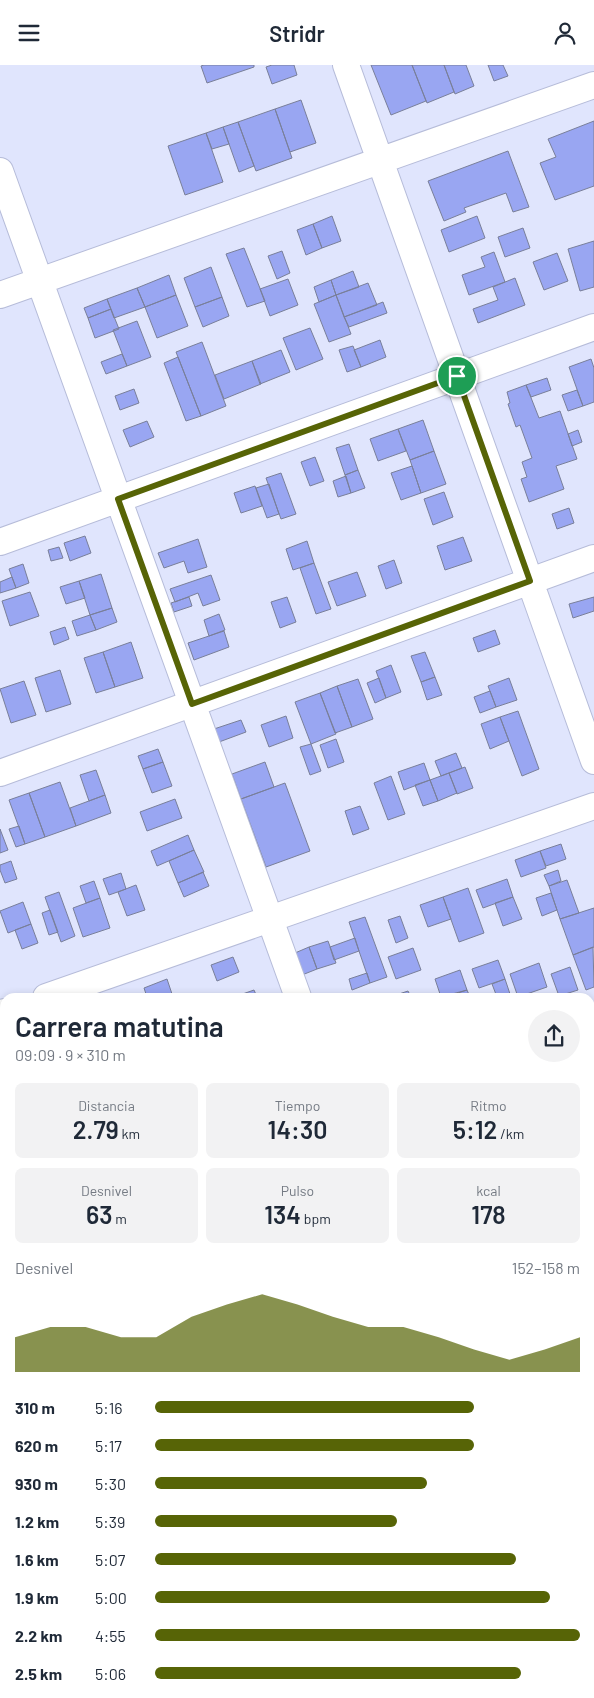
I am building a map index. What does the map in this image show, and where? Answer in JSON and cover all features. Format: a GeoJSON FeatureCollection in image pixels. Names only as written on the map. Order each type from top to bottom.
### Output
{"type":"FeatureCollection","features":[{"type":"Feature","properties":{"kind":"street"},"geometry":{"type":"LineString","coordinates":[[346,65],[594,761]]}},
{"type":"Feature","properties":{"kind":"street"},"geometry":{"type":"LineString","coordinates":[[0,295],[594,85]]}},
{"type":"Feature","properties":{"kind":"street"},"geometry":{"type":"LineString","coordinates":[[0,171],[297,993]]}},
{"type":"Feature","properties":{"kind":"street"},"geometry":{"type":"LineString","coordinates":[[0,542],[594,327]]}},
{"type":"Feature","properties":{"kind":"street"},"geometry":{"type":"LineString","coordinates":[[0,773],[594,558]]}},
{"type":"Feature","properties":{"kind":"street"},"geometry":{"type":"LineString","coordinates":[[57,993],[594,806]]}},
{"type":"Feature","properties":{"kind":"building"},"geometry":{"type":"Polygon","coordinates":[[[254,65],[254,67],[207,83],[201,66],[254,65]]]}},
{"type":"Feature","properties":{"kind":"building"},"geometry":{"type":"Polygon","coordinates":[[[272,65],[294,65],[297,75],[272,84],[266,67],[272,65]]]}},
{"type":"Feature","properties":{"kind":"building"},"geometry":{"type":"Polygon","coordinates":[[[371,65],[412,65],[426,101],[391,115],[371,65]]]}},
{"type":"Feature","properties":{"kind":"building"},"geometry":{"type":"Polygon","coordinates":[[[412,65],[444,65],[454,92],[427,103],[412,65]]]}},
{"type":"Feature","properties":{"kind":"building"},"geometry":{"type":"Polygon","coordinates":[[[444,65],[466,65],[474,86],[455,94],[444,65]]]}},
{"type":"Feature","properties":{"kind":"building"},"geometry":{"type":"Polygon","coordinates":[[[488,65],[503,65],[508,76],[494,81],[488,65]]]}},
{"type":"Feature","properties":{"kind":"building"},"geometry":{"type":"Polygon","coordinates":[[[301,100],[316,143],[290,152],[275,109],[301,100]]]}},
{"type":"Feature","properties":{"kind":"building"},"geometry":{"type":"Polygon","coordinates":[[[275,109],[292,158],[256,171],[238,122],[275,109]]]}},
{"type":"Feature","properties":{"kind":"building"},"geometry":{"type":"Polygon","coordinates":[[[594,121],[594,186],[555,200],[540,163],[556,157],[548,139],[594,121]]]}},
{"type":"Feature","properties":{"kind":"building"},"geometry":{"type":"Polygon","coordinates":[[[238,122],[254,166],[239,172],[223,127],[238,122]]]}},
{"type":"Feature","properties":{"kind":"building"},"geometry":{"type":"Polygon","coordinates":[[[223,127],[229,144],[212,149],[206,133],[223,127]]]}},
{"type":"Feature","properties":{"kind":"building"},"geometry":{"type":"Polygon","coordinates":[[[206,133],[223,182],[185,195],[168,146],[206,133]]]}},
{"type":"Feature","properties":{"kind":"building"},"geometry":{"type":"Polygon","coordinates":[[[508,151],[529,207],[513,212],[506,193],[464,208],[466,212],[444,221],[428,181],[508,151]]]}},
{"type":"Feature","properties":{"kind":"building"},"geometry":{"type":"Polygon","coordinates":[[[332,216],[341,241],[322,248],[313,224],[332,216]]]}},
{"type":"Feature","properties":{"kind":"building"},"geometry":{"type":"Polygon","coordinates":[[[477,216],[485,238],[449,252],[441,230],[477,216]]]}},
{"type":"Feature","properties":{"kind":"building"},"geometry":{"type":"Polygon","coordinates":[[[313,224],[322,248],[306,255],[297,230],[313,224]]]}},
{"type":"Feature","properties":{"kind":"building"},"geometry":{"type":"Polygon","coordinates":[[[523,228],[530,248],[505,257],[498,237],[523,228]]]}},
{"type":"Feature","properties":{"kind":"building"},"geometry":{"type":"Polygon","coordinates":[[[594,241],[594,287],[580,291],[568,249],[594,241]]]}},
{"type":"Feature","properties":{"kind":"building"},"geometry":{"type":"Polygon","coordinates":[[[244,248],[265,301],[247,307],[226,254],[244,248]]]}},
{"type":"Feature","properties":{"kind":"building"},"geometry":{"type":"Polygon","coordinates":[[[282,251],[290,273],[277,279],[268,256],[282,251]]]}},
{"type":"Feature","properties":{"kind":"building"},"geometry":{"type":"Polygon","coordinates":[[[494,252],[505,282],[469,295],[462,275],[485,267],[481,257],[494,252]]]}},
{"type":"Feature","properties":{"kind":"building"},"geometry":{"type":"Polygon","coordinates":[[[557,253],[568,281],[544,290],[533,262],[557,253]]]}},
{"type":"Feature","properties":{"kind":"building"},"geometry":{"type":"Polygon","coordinates":[[[211,267],[222,297],[195,307],[184,278],[211,267]]]}},
{"type":"Feature","properties":{"kind":"building"},"geometry":{"type":"Polygon","coordinates":[[[353,271],[359,287],[336,295],[331,280],[353,271]]]}},
{"type":"Feature","properties":{"kind":"building"},"geometry":{"type":"Polygon","coordinates":[[[169,275],[176,295],[145,307],[137,288],[169,275]]]}},
{"type":"Feature","properties":{"kind":"building"},"geometry":{"type":"Polygon","coordinates":[[[515,278],[525,305],[478,323],[473,309],[498,300],[493,287],[515,278]]]}},
{"type":"Feature","properties":{"kind":"building"},"geometry":{"type":"Polygon","coordinates":[[[288,279],[298,305],[270,316],[260,289],[288,279]]]}},
{"type":"Feature","properties":{"kind":"building"},"geometry":{"type":"Polygon","coordinates":[[[331,280],[336,295],[319,302],[314,287],[331,280]]]}},
{"type":"Feature","properties":{"kind":"building"},"geometry":{"type":"Polygon","coordinates":[[[368,283],[377,305],[344,317],[336,295],[368,283]]]}},
{"type":"Feature","properties":{"kind":"building"},"geometry":{"type":"Polygon","coordinates":[[[137,288],[145,307],[114,318],[107,299],[137,288]]]}},
{"type":"Feature","properties":{"kind":"building"},"geometry":{"type":"Polygon","coordinates":[[[176,295],[188,326],[157,338],[145,307],[176,295]]]}},
{"type":"Feature","properties":{"kind":"building"},"geometry":{"type":"Polygon","coordinates":[[[336,295],[351,334],[329,342],[314,304],[336,295]]]}},
{"type":"Feature","properties":{"kind":"building"},"geometry":{"type":"Polygon","coordinates":[[[222,297],[229,316],[203,327],[195,307],[222,297]]]}},
{"type":"Feature","properties":{"kind":"building"},"geometry":{"type":"Polygon","coordinates":[[[107,299],[111,309],[88,318],[84,308],[107,299]]]}},
{"type":"Feature","properties":{"kind":"building"},"geometry":{"type":"Polygon","coordinates":[[[383,302],[387,313],[349,327],[344,317],[383,302]]]}},
{"type":"Feature","properties":{"kind":"building"},"geometry":{"type":"Polygon","coordinates":[[[111,309],[119,329],[95,338],[88,318],[111,309]]]}},
{"type":"Feature","properties":{"kind":"building"},"geometry":{"type":"Polygon","coordinates":[[[137,321],[151,357],[127,366],[113,330],[137,321]]]}},
{"type":"Feature","properties":{"kind":"building"},"geometry":{"type":"Polygon","coordinates":[[[310,328],[323,359],[296,370],[283,338],[310,328]]]}},
{"type":"Feature","properties":{"kind":"building"},"geometry":{"type":"Polygon","coordinates":[[[380,340],[386,357],[361,367],[354,350],[380,340]]]}},
{"type":"Feature","properties":{"kind":"building"},"geometry":{"type":"Polygon","coordinates":[[[202,342],[226,406],[201,416],[176,352],[202,342]]]}},
{"type":"Feature","properties":{"kind":"building"},"geometry":{"type":"Polygon","coordinates":[[[353,346],[361,367],[347,372],[339,350],[353,346]]]}},
{"type":"Feature","properties":{"kind":"building"},"geometry":{"type":"Polygon","coordinates":[[[281,350],[290,372],[260,384],[252,361],[281,350]]]}},
{"type":"Feature","properties":{"kind":"building"},"geometry":{"type":"Polygon","coordinates":[[[122,354],[127,366],[106,374],[101,362],[122,354]]]}},
{"type":"Feature","properties":{"kind":"building"},"geometry":{"type":"Polygon","coordinates":[[[178,357],[201,416],[186,421],[164,363],[178,357]]]}},
{"type":"Feature","properties":{"kind":"building"},"geometry":{"type":"Polygon","coordinates":[[[591,359],[594,368],[594,402],[583,406],[569,367],[591,359]]]}},
{"type":"Feature","properties":{"kind":"building"},"geometry":{"type":"Polygon","coordinates":[[[252,361],[261,384],[224,399],[215,375],[252,361]]]}},
{"type":"Feature","properties":{"kind":"building"},"geometry":{"type":"Polygon","coordinates":[[[547,378],[551,390],[531,397],[526,385],[547,378]]]}},
{"type":"Feature","properties":{"kind":"building"},"geometry":{"type":"Polygon","coordinates":[[[526,385],[539,418],[560,411],[577,459],[556,466],[564,489],[529,502],[521,479],[527,477],[522,462],[532,458],[520,425],[516,427],[508,404],[510,403],[507,392],[526,385]]]}},
{"type":"Feature","properties":{"kind":"building"},"geometry":{"type":"Polygon","coordinates":[[[134,389],[139,403],[120,410],[115,396],[134,389]]]}},
{"type":"Feature","properties":{"kind":"building"},"geometry":{"type":"Polygon","coordinates":[[[577,390],[583,406],[568,411],[562,395],[577,390]]]}},
{"type":"Feature","properties":{"kind":"building"},"geometry":{"type":"Polygon","coordinates":[[[423,420],[434,451],[410,460],[398,429],[423,420]]]}},
{"type":"Feature","properties":{"kind":"building"},"geometry":{"type":"Polygon","coordinates":[[[147,421],[154,437],[130,447],[123,430],[147,421]]]}},
{"type":"Feature","properties":{"kind":"building"},"geometry":{"type":"Polygon","coordinates":[[[398,429],[406,451],[378,461],[370,439],[398,429]]]}},
{"type":"Feature","properties":{"kind":"building"},"geometry":{"type":"Polygon","coordinates":[[[578,430],[582,442],[572,446],[568,434],[578,430]]]}},
{"type":"Feature","properties":{"kind":"building"},"geometry":{"type":"Polygon","coordinates":[[[349,444],[358,470],[345,475],[336,448],[349,444]]]}},
{"type":"Feature","properties":{"kind":"building"},"geometry":{"type":"Polygon","coordinates":[[[434,451],[446,484],[421,493],[410,460],[434,451]]]}},
{"type":"Feature","properties":{"kind":"building"},"geometry":{"type":"Polygon","coordinates":[[[315,457],[324,481],[310,486],[301,462],[315,457]]]}},
{"type":"Feature","properties":{"kind":"building"},"geometry":{"type":"Polygon","coordinates":[[[412,466],[421,493],[401,500],[391,473],[412,466]]]}},
{"type":"Feature","properties":{"kind":"building"},"geometry":{"type":"Polygon","coordinates":[[[358,470],[365,488],[351,493],[345,475],[358,470]]]}},
{"type":"Feature","properties":{"kind":"building"},"geometry":{"type":"Polygon","coordinates":[[[281,473],[296,514],[281,519],[266,478],[281,473]]]}},
{"type":"Feature","properties":{"kind":"building"},"geometry":{"type":"Polygon","coordinates":[[[346,476],[351,493],[338,497],[333,481],[346,476]]]}},
{"type":"Feature","properties":{"kind":"building"},"geometry":{"type":"Polygon","coordinates":[[[269,484],[279,514],[267,518],[256,488],[269,484]]]}},
{"type":"Feature","properties":{"kind":"building"},"geometry":{"type":"Polygon","coordinates":[[[255,486],[262,506],[241,513],[234,493],[255,486]]]}},
{"type":"Feature","properties":{"kind":"building"},"geometry":{"type":"Polygon","coordinates":[[[444,492],[453,517],[433,525],[424,499],[444,492]]]}},
{"type":"Feature","properties":{"kind":"building"},"geometry":{"type":"Polygon","coordinates":[[[569,508],[574,523],[557,529],[552,514],[569,508]]]}},
{"type":"Feature","properties":{"kind":"building"},"geometry":{"type":"Polygon","coordinates":[[[85,536],[91,553],[70,561],[64,543],[85,536]]]}},
{"type":"Feature","properties":{"kind":"building"},"geometry":{"type":"Polygon","coordinates":[[[463,537],[472,561],[445,570],[437,546],[463,537]]]}},
{"type":"Feature","properties":{"kind":"building"},"geometry":{"type":"Polygon","coordinates":[[[198,539],[207,567],[188,573],[184,561],[164,568],[158,553],[198,539]]]}},
{"type":"Feature","properties":{"kind":"building"},"geometry":{"type":"Polygon","coordinates":[[[307,541],[314,563],[293,570],[286,549],[307,541]]]}},
{"type":"Feature","properties":{"kind":"building"},"geometry":{"type":"Polygon","coordinates":[[[59,547],[63,558],[51,561],[48,550],[59,547]]]}},
{"type":"Feature","properties":{"kind":"building"},"geometry":{"type":"Polygon","coordinates":[[[394,560],[402,583],[386,589],[378,566],[394,560]]]}},
{"type":"Feature","properties":{"kind":"building"},"geometry":{"type":"Polygon","coordinates":[[[314,563],[331,609],[316,614],[300,568],[314,563]]]}},
{"type":"Feature","properties":{"kind":"building"},"geometry":{"type":"Polygon","coordinates":[[[23,564],[29,583],[16,588],[9,569],[23,564]]]}},
{"type":"Feature","properties":{"kind":"building"},"geometry":{"type":"Polygon","coordinates":[[[357,572],[366,596],[337,606],[328,582],[357,572]]]}},
{"type":"Feature","properties":{"kind":"building"},"geometry":{"type":"Polygon","coordinates":[[[101,574],[112,608],[90,615],[79,581],[101,574]]]}},
{"type":"Feature","properties":{"kind":"building"},"geometry":{"type":"Polygon","coordinates":[[[211,575],[220,600],[203,606],[198,593],[175,602],[170,589],[211,575]]]}},
{"type":"Feature","properties":{"kind":"building"},"geometry":{"type":"Polygon","coordinates":[[[12,577],[16,588],[0,593],[0,582],[12,577]]]}},
{"type":"Feature","properties":{"kind":"building"},"geometry":{"type":"Polygon","coordinates":[[[79,581],[85,598],[66,604],[60,587],[79,581]]]}},
{"type":"Feature","properties":{"kind":"building"},"geometry":{"type":"Polygon","coordinates":[[[30,592],[39,616],[10,626],[2,601],[30,592]]]}},
{"type":"Feature","properties":{"kind":"building"},"geometry":{"type":"Polygon","coordinates":[[[189,597],[192,606],[174,612],[171,603],[189,597]]]}},
{"type":"Feature","properties":{"kind":"building"},"geometry":{"type":"Polygon","coordinates":[[[287,597],[296,622],[280,628],[271,602],[287,597]]]}},
{"type":"Feature","properties":{"kind":"building"},"geometry":{"type":"Polygon","coordinates":[[[594,597],[594,611],[573,618],[569,604],[594,597]]]}},
{"type":"Feature","properties":{"kind":"building"},"geometry":{"type":"Polygon","coordinates":[[[112,608],[117,622],[96,630],[90,615],[112,608]]]}},
{"type":"Feature","properties":{"kind":"building"},"geometry":{"type":"Polygon","coordinates":[[[219,614],[225,630],[209,636],[204,620],[219,614]]]}},
{"type":"Feature","properties":{"kind":"building"},"geometry":{"type":"Polygon","coordinates":[[[90,615],[96,630],[77,636],[72,621],[90,615]]]}},
{"type":"Feature","properties":{"kind":"building"},"geometry":{"type":"Polygon","coordinates":[[[65,627],[69,639],[54,645],[50,632],[65,627]]]}},
{"type":"Feature","properties":{"kind":"building"},"geometry":{"type":"Polygon","coordinates":[[[495,630],[500,644],[478,652],[473,638],[495,630]]]}},
{"type":"Feature","properties":{"kind":"building"},"geometry":{"type":"Polygon","coordinates":[[[224,631],[229,647],[194,660],[188,643],[224,631]]]}},
{"type":"Feature","properties":{"kind":"building"},"geometry":{"type":"Polygon","coordinates":[[[131,642],[143,678],[115,687],[103,652],[131,642]]]}},
{"type":"Feature","properties":{"kind":"building"},"geometry":{"type":"Polygon","coordinates":[[[103,652],[115,687],[96,693],[84,658],[103,652]]]}},
{"type":"Feature","properties":{"kind":"building"},"geometry":{"type":"Polygon","coordinates":[[[425,652],[435,677],[421,682],[411,656],[425,652]]]}},
{"type":"Feature","properties":{"kind":"building"},"geometry":{"type":"Polygon","coordinates":[[[391,665],[401,692],[386,698],[376,671],[391,665]]]}},
{"type":"Feature","properties":{"kind":"building"},"geometry":{"type":"Polygon","coordinates":[[[60,670],[71,704],[46,712],[35,678],[60,670]]]}},
{"type":"Feature","properties":{"kind":"building"},"geometry":{"type":"Polygon","coordinates":[[[435,677],[442,695],[427,700],[421,682],[435,677]]]}},
{"type":"Feature","properties":{"kind":"building"},"geometry":{"type":"Polygon","coordinates":[[[379,678],[386,698],[375,703],[367,683],[379,678]]]}},
{"type":"Feature","properties":{"kind":"building"},"geometry":{"type":"Polygon","coordinates":[[[509,678],[517,700],[496,707],[488,686],[509,678]]]}},
{"type":"Feature","properties":{"kind":"building"},"geometry":{"type":"Polygon","coordinates":[[[358,679],[373,719],[352,727],[337,686],[358,679]]]}},
{"type":"Feature","properties":{"kind":"building"},"geometry":{"type":"Polygon","coordinates":[[[24,681],[36,715],[11,723],[0,689],[24,681]]]}},
{"type":"Feature","properties":{"kind":"building"},"geometry":{"type":"Polygon","coordinates":[[[337,686],[352,727],[335,733],[320,693],[337,686]]]}},
{"type":"Feature","properties":{"kind":"building"},"geometry":{"type":"Polygon","coordinates":[[[490,691],[496,707],[480,713],[474,697],[490,691]]]}},
{"type":"Feature","properties":{"kind":"building"},"geometry":{"type":"Polygon","coordinates":[[[320,693],[336,734],[311,744],[295,702],[320,693]]]}},
{"type":"Feature","properties":{"kind":"building"},"geometry":{"type":"Polygon","coordinates":[[[518,711],[539,769],[522,776],[500,717],[518,711]]]}},
{"type":"Feature","properties":{"kind":"building"},"geometry":{"type":"Polygon","coordinates":[[[286,716],[293,738],[269,747],[261,725],[286,716]]]}},
{"type":"Feature","properties":{"kind":"building"},"geometry":{"type":"Polygon","coordinates":[[[500,717],[509,741],[490,749],[481,724],[500,717]]]}},
{"type":"Feature","properties":{"kind":"building"},"geometry":{"type":"Polygon","coordinates":[[[241,720],[246,732],[219,742],[214,729],[241,720]]]}},
{"type":"Feature","properties":{"kind":"building"},"geometry":{"type":"Polygon","coordinates":[[[336,739],[344,762],[328,768],[320,745],[336,739]]]}},
{"type":"Feature","properties":{"kind":"building"},"geometry":{"type":"Polygon","coordinates":[[[311,744],[321,771],[310,775],[300,747],[311,744]]]}},
{"type":"Feature","properties":{"kind":"building"},"geometry":{"type":"Polygon","coordinates":[[[158,749],[163,762],[143,769],[138,756],[158,749]]]}},
{"type":"Feature","properties":{"kind":"building"},"geometry":{"type":"Polygon","coordinates":[[[456,753],[462,768],[441,776],[435,761],[456,753]]]}},
{"type":"Feature","properties":{"kind":"building"},"geometry":{"type":"Polygon","coordinates":[[[163,762],[172,786],[152,793],[143,769],[163,762]]]}},
{"type":"Feature","properties":{"kind":"building"},"geometry":{"type":"Polygon","coordinates":[[[265,762],[274,787],[241,799],[232,774],[265,762]]]}},
{"type":"Feature","properties":{"kind":"building"},"geometry":{"type":"Polygon","coordinates":[[[424,763],[430,780],[404,790],[398,772],[424,763]]]}},
{"type":"Feature","properties":{"kind":"building"},"geometry":{"type":"Polygon","coordinates":[[[465,767],[473,788],[457,794],[449,773],[465,767]]]}},
{"type":"Feature","properties":{"kind":"building"},"geometry":{"type":"Polygon","coordinates":[[[96,770],[105,795],[89,801],[80,775],[96,770]]]}},
{"type":"Feature","properties":{"kind":"building"},"geometry":{"type":"Polygon","coordinates":[[[449,773],[457,793],[438,801],[430,780],[449,773]]]}},
{"type":"Feature","properties":{"kind":"building"},"geometry":{"type":"Polygon","coordinates":[[[391,776],[405,814],[388,820],[374,783],[391,776]]]}},
{"type":"Feature","properties":{"kind":"building"},"geometry":{"type":"Polygon","coordinates":[[[430,780],[438,801],[423,806],[415,785],[430,780]]]}},
{"type":"Feature","properties":{"kind":"building"},"geometry":{"type":"Polygon","coordinates":[[[60,782],[76,826],[45,837],[29,793],[60,782]]]}},
{"type":"Feature","properties":{"kind":"building"},"geometry":{"type":"Polygon","coordinates":[[[285,783],[310,851],[266,867],[241,799],[285,783]]]}},
{"type":"Feature","properties":{"kind":"building"},"geometry":{"type":"Polygon","coordinates":[[[29,793],[45,837],[25,844],[9,800],[29,793]]]}},
{"type":"Feature","properties":{"kind":"building"},"geometry":{"type":"Polygon","coordinates":[[[105,795],[111,813],[76,826],[70,808],[105,795]]]}},
{"type":"Feature","properties":{"kind":"building"},"geometry":{"type":"Polygon","coordinates":[[[175,799],[182,818],[147,831],[140,812],[175,799]]]}},
{"type":"Feature","properties":{"kind":"building"},"geometry":{"type":"Polygon","coordinates":[[[360,806],[369,829],[353,835],[345,811],[360,806]]]}},
{"type":"Feature","properties":{"kind":"building"},"geometry":{"type":"Polygon","coordinates":[[[19,826],[25,844],[16,847],[9,829],[19,826]]]}},
{"type":"Feature","properties":{"kind":"building"},"geometry":{"type":"Polygon","coordinates":[[[0,829],[8,850],[0,853],[0,829]]]}},
{"type":"Feature","properties":{"kind":"building"},"geometry":{"type":"Polygon","coordinates":[[[188,835],[194,850],[157,866],[151,851],[188,835]]]}},
{"type":"Feature","properties":{"kind":"building"},"geometry":{"type":"Polygon","coordinates":[[[561,844],[566,859],[546,866],[540,851],[561,844]]]}},
{"type":"Feature","properties":{"kind":"building"},"geometry":{"type":"Polygon","coordinates":[[[194,850],[204,872],[178,883],[169,861],[194,850]]]}},
{"type":"Feature","properties":{"kind":"building"},"geometry":{"type":"Polygon","coordinates":[[[540,851],[546,868],[521,877],[515,860],[540,851]]]}},
{"type":"Feature","properties":{"kind":"building"},"geometry":{"type":"Polygon","coordinates":[[[11,861],[17,879],[5,883],[0,865],[11,861]]]}},
{"type":"Feature","properties":{"kind":"building"},"geometry":{"type":"Polygon","coordinates":[[[558,870],[561,881],[549,886],[544,875],[558,870]]]}},
{"type":"Feature","properties":{"kind":"building"},"geometry":{"type":"Polygon","coordinates":[[[203,872],[209,886],[184,897],[178,883],[203,872]]]}},
{"type":"Feature","properties":{"kind":"building"},"geometry":{"type":"Polygon","coordinates":[[[121,873],[126,889],[109,895],[103,879],[121,873]]]}},
{"type":"Feature","properties":{"kind":"building"},"geometry":{"type":"Polygon","coordinates":[[[507,879],[513,897],[483,908],[476,890],[507,879]]]}},
{"type":"Feature","properties":{"kind":"building"},"geometry":{"type":"Polygon","coordinates":[[[567,880],[579,913],[560,919],[549,886],[567,880]]]}},
{"type":"Feature","properties":{"kind":"building"},"geometry":{"type":"Polygon","coordinates":[[[94,881],[100,898],[86,903],[80,886],[94,881]]]}},
{"type":"Feature","properties":{"kind":"building"},"geometry":{"type":"Polygon","coordinates":[[[136,885],[145,910],[127,916],[118,892],[136,885]]]}},
{"type":"Feature","properties":{"kind":"building"},"geometry":{"type":"Polygon","coordinates":[[[468,888],[484,933],[459,942],[443,897],[468,888]]]}},
{"type":"Feature","properties":{"kind":"building"},"geometry":{"type":"Polygon","coordinates":[[[59,892],[75,936],[61,942],[45,897],[59,892]]]}},
{"type":"Feature","properties":{"kind":"building"},"geometry":{"type":"Polygon","coordinates":[[[551,893],[557,910],[542,916],[536,898],[551,893]]]}},
{"type":"Feature","properties":{"kind":"building"},"geometry":{"type":"Polygon","coordinates":[[[443,897],[451,919],[428,927],[420,905],[443,897]]]}},
{"type":"Feature","properties":{"kind":"building"},"geometry":{"type":"Polygon","coordinates":[[[513,897],[522,919],[503,926],[495,903],[513,897]]]}},
{"type":"Feature","properties":{"kind":"building"},"geometry":{"type":"Polygon","coordinates":[[[100,898],[110,928],[83,937],[73,908],[100,898]]]}},
{"type":"Feature","properties":{"kind":"building"},"geometry":{"type":"Polygon","coordinates":[[[23,902],[31,924],[8,933],[0,911],[23,902]]]}},
{"type":"Feature","properties":{"kind":"building"},"geometry":{"type":"Polygon","coordinates":[[[594,908],[594,947],[573,955],[560,919],[594,908]]]}},
{"type":"Feature","properties":{"kind":"building"},"geometry":{"type":"Polygon","coordinates":[[[50,910],[58,932],[49,935],[42,913],[50,910]]]}},
{"type":"Feature","properties":{"kind":"building"},"geometry":{"type":"Polygon","coordinates":[[[400,916],[408,938],[396,943],[388,920],[400,916]]]}},
{"type":"Feature","properties":{"kind":"building"},"geometry":{"type":"Polygon","coordinates":[[[365,917],[387,977],[370,983],[349,922],[365,917]]]}},
{"type":"Feature","properties":{"kind":"building"},"geometry":{"type":"Polygon","coordinates":[[[31,924],[38,943],[22,949],[15,930],[31,924]]]}},
{"type":"Feature","properties":{"kind":"building"},"geometry":{"type":"Polygon","coordinates":[[[355,938],[359,951],[334,960],[330,947],[355,938]]]}},
{"type":"Feature","properties":{"kind":"building"},"geometry":{"type":"Polygon","coordinates":[[[328,941],[336,963],[317,969],[309,947],[328,941]]]}},
{"type":"Feature","properties":{"kind":"building"},"geometry":{"type":"Polygon","coordinates":[[[309,947],[317,969],[302,975],[295,953],[309,947]]]}},
{"type":"Feature","properties":{"kind":"building"},"geometry":{"type":"Polygon","coordinates":[[[593,947],[594,987],[586,990],[573,955],[593,947]]]}},
{"type":"Feature","properties":{"kind":"building"},"geometry":{"type":"Polygon","coordinates":[[[413,948],[421,970],[396,979],[388,957],[413,948]]]}},
{"type":"Feature","properties":{"kind":"building"},"geometry":{"type":"Polygon","coordinates":[[[233,957],[239,972],[217,981],[211,965],[233,957]]]}},
{"type":"Feature","properties":{"kind":"building"},"geometry":{"type":"Polygon","coordinates":[[[498,960],[505,979],[479,988],[472,969],[498,960]]]}},
{"type":"Feature","properties":{"kind":"building"},"geometry":{"type":"Polygon","coordinates":[[[539,963],[547,987],[530,993],[517,993],[510,974],[539,963]]]}},
{"type":"Feature","properties":{"kind":"building"},"geometry":{"type":"Polygon","coordinates":[[[570,967],[578,990],[568,993],[558,993],[551,974],[570,967]]]}},
{"type":"Feature","properties":{"kind":"building"},"geometry":{"type":"Polygon","coordinates":[[[460,970],[467,990],[456,993],[440,993],[435,979],[460,970]]]}},
{"type":"Feature","properties":{"kind":"building"},"geometry":{"type":"Polygon","coordinates":[[[367,973],[370,983],[352,990],[349,979],[367,973]]]}},
{"type":"Feature","properties":{"kind":"building"},"geometry":{"type":"Polygon","coordinates":[[[167,979],[172,993],[146,993],[144,988],[167,979]]]}},
{"type":"Feature","properties":{"kind":"building"},"geometry":{"type":"Polygon","coordinates":[[[505,979],[510,993],[495,993],[492,984],[505,979]]]}},
{"type":"Feature","properties":{"kind":"route"},"geometry":{"type":"LineString","coordinates":[[457,376],[530,581],[192,704],[118,499],[457,376]]}}]}
